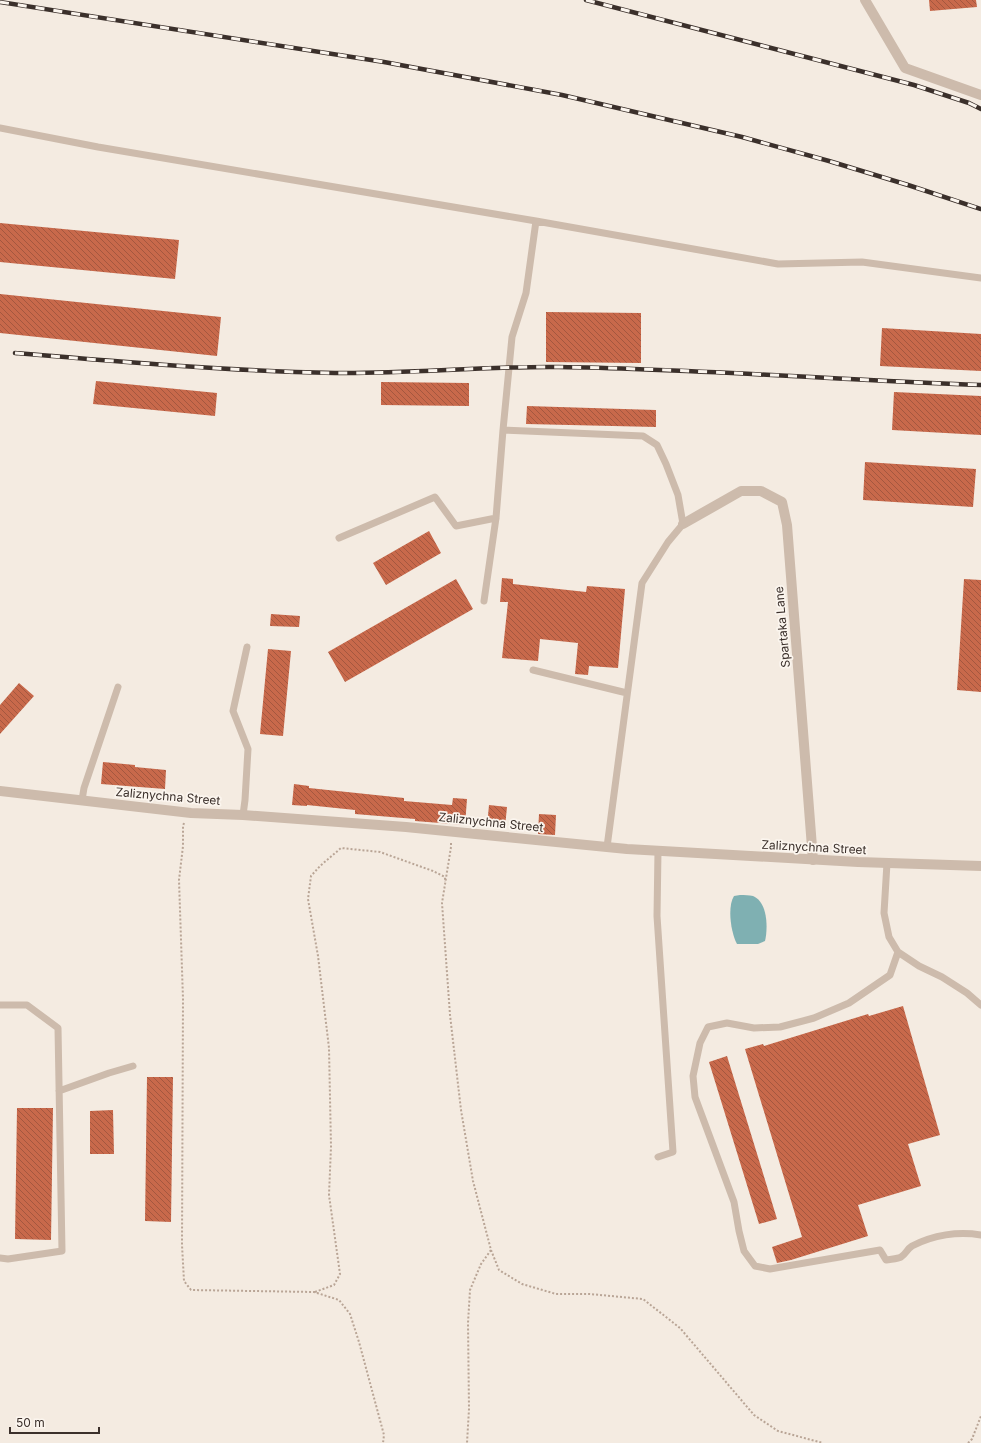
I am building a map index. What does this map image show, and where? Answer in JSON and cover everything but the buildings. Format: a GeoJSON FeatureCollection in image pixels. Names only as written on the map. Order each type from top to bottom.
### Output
{"type":"FeatureCollection","features":[{"type":"Feature","properties":{"kind":"street"},"geometry":{"type":"LineString","coordinates":[[865,0],[905,68],[981,95]]}},
{"type":"Feature","properties":{"kind":"street","name":"Spartaka Lane"},"geometry":{"type":"LineString","coordinates":[[683,524],[741,491],[761,491],[782,502],[787,525],[813,860]]}},
{"type":"Feature","properties":{"kind":"street","name":"Zaliznychna Street"},"geometry":{"type":"LineString","coordinates":[[0,791],[191,813],[242,815],[449,831],[658,851],[813,860],[981,866]]}},
{"type":"Feature","properties":{"kind":"lane"},"geometry":{"type":"LineString","coordinates":[[0,128],[98,147],[536,221],[778,264],[862,262],[981,278]]}},
{"type":"Feature","properties":{"kind":"lane"},"geometry":{"type":"LineString","coordinates":[[484,600],[496,518],[512,337],[526,293],[536,221]]}},
{"type":"Feature","properties":{"kind":"lane"},"geometry":{"type":"LineString","coordinates":[[503,430],[643,436],[657,445],[678,495],[683,524],[668,542],[642,583],[607,847]]}},
{"type":"Feature","properties":{"kind":"lane"},"geometry":{"type":"LineString","coordinates":[[339,538],[435,497],[456,526],[496,518]]}},
{"type":"Feature","properties":{"kind":"lane"},"geometry":{"type":"LineString","coordinates":[[242,815],[245,800],[248,749],[232,711],[247,647]]}},
{"type":"Feature","properties":{"kind":"lane"},"geometry":{"type":"LineString","coordinates":[[533,670],[627,693]]}},
{"type":"Feature","properties":{"kind":"lane"},"geometry":{"type":"LineString","coordinates":[[82,800],[84,788],[118,687]]}},
{"type":"Feature","properties":{"kind":"lane"},"geometry":{"type":"LineString","coordinates":[[658,851],[657,916],[673,1152],[658,1158]]}},
{"type":"Feature","properties":{"kind":"lane"},"geometry":{"type":"LineString","coordinates":[[888,863],[884,913],[889,937],[898,952],[919,966],[942,977],[967,993],[981,1005]]}},
{"type":"Feature","properties":{"kind":"lane"},"geometry":{"type":"LineString","coordinates":[[898,952],[890,975],[849,1003],[814,1018],[780,1027],[754,1028],[727,1023],[708,1027],[700,1043],[694,1076],[695,1097],[734,1202],[744,1251],[755,1266],[770,1269],[880,1250],[886,1260],[901,1257],[909,1248],[924,1239],[969,1233],[981,1235]]}},
{"type":"Feature","properties":{"kind":"lane"},"geometry":{"type":"LineString","coordinates":[[0,1005],[27,1005],[58,1028],[62,1251],[8,1259],[0,1258]]}},
{"type":"Feature","properties":{"kind":"lane"},"geometry":{"type":"LineString","coordinates":[[59,1091],[133,1066]]}},
{"type":"Feature","properties":{"kind":"path"},"geometry":{"type":"LineString","coordinates":[[191,813],[183,826],[183,846],[179,880],[183,999],[182,1244],[184,1282],[191,1290],[314,1292],[338,1300],[350,1314],[359,1342],[374,1393],[384,1435],[383,1443]]}},
{"type":"Feature","properties":{"kind":"path"},"geometry":{"type":"LineString","coordinates":[[449,831],[451,847],[442,903],[450,1015],[461,1110],[473,1181],[491,1250],[499,1270],[522,1284],[556,1294],[590,1294],[643,1299],[680,1328],[754,1415],[778,1432],[823,1443]]}},
{"type":"Feature","properties":{"kind":"path"},"geometry":{"type":"LineString","coordinates":[[314,1292],[334,1285],[340,1274],[329,1195],[331,1147],[329,1048],[318,956],[308,899],[311,876],[340,848],[380,852],[445,877],[445,885]]}},
{"type":"Feature","properties":{"kind":"path"},"geometry":{"type":"LineString","coordinates":[[467,1443],[469,1409],[468,1323],[470,1290],[481,1264],[491,1250]]}},
{"type":"Feature","properties":{"kind":"path"},"geometry":{"type":"LineString","coordinates":[[968,1443],[972,1439],[981,1416]]}},
{"type":"Feature","properties":{"kind":"water"},"geometry":{"type":"Polygon","coordinates":[[[734,896],[753,896],[762,904],[766,916],[765,941],[758,944],[737,944],[730,913],[734,896]]]}},
{"type":"Feature","properties":{"kind":"railway"},"geometry":{"type":"LineString","coordinates":[[586,0],[914,85],[969,103],[981,109]]}},
{"type":"Feature","properties":{"kind":"railway"},"geometry":{"type":"LineString","coordinates":[[0,2],[384,62],[562,95],[742,137],[829,161],[981,209]]}},
{"type":"Feature","properties":{"kind":"railway"},"geometry":{"type":"LineString","coordinates":[[15,353],[175,366],[295,372],[363,373],[531,367],[612,368],[981,385]]}}]}
